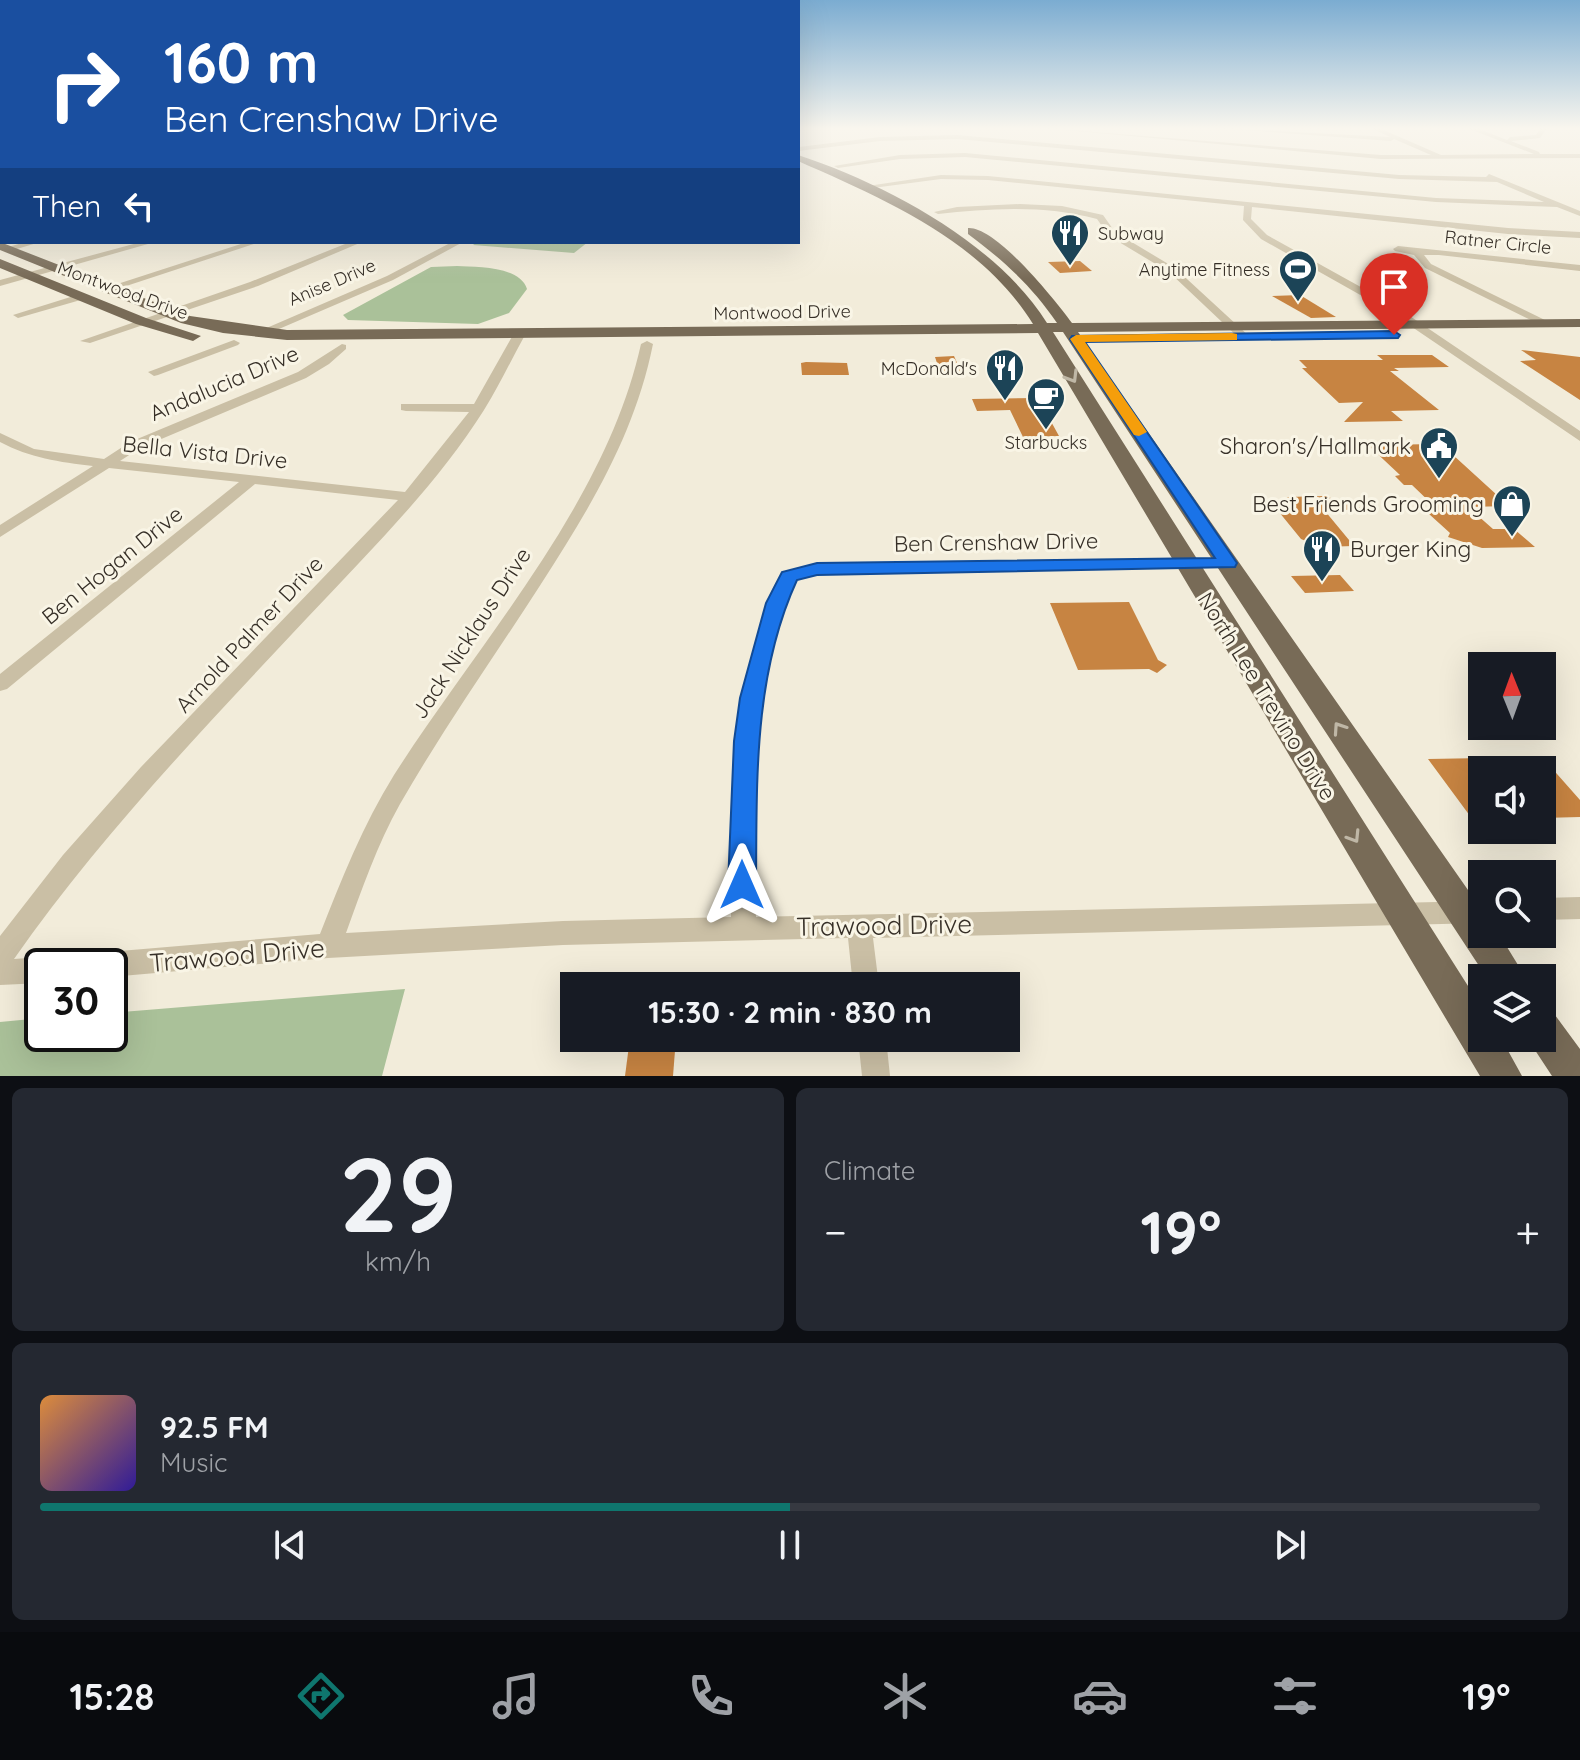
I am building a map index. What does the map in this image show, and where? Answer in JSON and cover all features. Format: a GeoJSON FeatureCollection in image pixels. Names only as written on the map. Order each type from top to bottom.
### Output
{"type":"FeatureCollection","features":[{"type":"Feature","properties":{"kind":"main road","name":"North Lee Trevino Drive"},"geometry":{"type":"LineString","coordinates":[[845,178],[884,191],[953,225]]}},
{"type":"Feature","properties":{"kind":"main road","name":"North Lee Trevino Drive"},"geometry":{"type":"LineString","coordinates":[[860,178],[953,225],[1059,334],[1145,439],[1228,563],[1468,905]]}},
{"type":"Feature","properties":{"kind":"main road"},"geometry":{"type":"LineString","coordinates":[[858,199],[884,191]]}},
{"type":"Feature","properties":{"kind":"main road","name":"Montwood Drive"},"geometry":{"type":"LineString","coordinates":[[2,253],[204,325],[261,333],[647,344],[787,337]]}},
{"type":"Feature","properties":{"kind":"main road","name":"Montwood Drive"},"geometry":{"type":"LineString","coordinates":[[2,253],[28,275],[141,321],[176,332],[234,343],[342,347],[516,340],[1238,332],[1431,335],[1580,333]]}},
{"type":"Feature","properties":{"kind":"main road","name":"Montwood Drive"},"geometry":{"type":"LineString","coordinates":[[1238,332],[1580,323]]}},
{"type":"Feature","properties":{"kind":"main road","name":"North Lee Trevino Drive"},"geometry":{"type":"LineString","coordinates":[[1059,334],[1110,440],[1502,1076]]}},
{"type":"Feature","properties":{"kind":"main road"},"geometry":{"type":"LineString","coordinates":[[1110,440],[1145,439]]}},
{"type":"Feature","properties":{"kind":"main road"},"geometry":{"type":"LineString","coordinates":[[1556,1048],[1575,1076]]}},
{"type":"Feature","properties":{"kind":"street"},"geometry":{"type":"LineString","coordinates":[[884,191],[956,178]]}},
{"type":"Feature","properties":{"kind":"street"},"geometry":{"type":"LineString","coordinates":[[977,178],[1580,235]]}},
{"type":"Feature","properties":{"kind":"street"},"geometry":{"type":"LineString","coordinates":[[1102,189],[1107,178]]}},
{"type":"Feature","properties":{"kind":"street"},"geometry":{"type":"LineString","coordinates":[[1207,178],[1462,203],[1559,205]]}},
{"type":"Feature","properties":{"kind":"street"},"geometry":{"type":"LineString","coordinates":[[1439,178],[1498,180]]}},
{"type":"Feature","properties":{"kind":"street"},"geometry":{"type":"LineString","coordinates":[[1494,178],[1580,214]]}},
{"type":"Feature","properties":{"kind":"street"},"geometry":{"type":"LineString","coordinates":[[1248,204],[1247,220],[1264,237],[1370,295],[1580,437]]}},
{"type":"Feature","properties":{"kind":"street"},"geometry":{"type":"LineString","coordinates":[[953,225],[1010,206],[1100,217],[1112,234],[1172,270],[1238,332]]}},
{"type":"Feature","properties":{"kind":"street"},"geometry":{"type":"LineString","coordinates":[[2,253],[30,244]]}},
{"type":"Feature","properties":{"kind":"street"},"geometry":{"type":"LineString","coordinates":[[0,283],[144,244]]}},
{"type":"Feature","properties":{"kind":"street"},"geometry":{"type":"LineString","coordinates":[[107,289],[250,244]]}},
{"type":"Feature","properties":{"kind":"street"},"geometry":{"type":"LineString","coordinates":[[86,341],[275,277],[353,244]]}},
{"type":"Feature","properties":{"kind":"street","name":"Anise Drive"},"geometry":{"type":"LineString","coordinates":[[261,333],[390,278],[455,244]]}},
{"type":"Feature","properties":{"kind":"street"},"geometry":{"type":"LineString","coordinates":[[1398,249],[1417,253]]}},
{"type":"Feature","properties":{"kind":"street","name":"Ratner Circle"},"geometry":{"type":"LineString","coordinates":[[1417,253],[1439,252],[1580,268]]}},
{"type":"Feature","properties":{"kind":"street","name":"Ratner Circle"},"geometry":{"type":"LineString","coordinates":[[1417,253],[1428,266],[1545,324]]}},
{"type":"Feature","properties":{"kind":"street"},"geometry":{"type":"LineString","coordinates":[[1489,295],[1514,293]]}},
{"type":"Feature","properties":{"kind":"street"},"geometry":{"type":"LineString","coordinates":[[18,315],[80,297]]}},
{"type":"Feature","properties":{"kind":"street","name":"Arnold Palmer Drive"},"geometry":{"type":"LineString","coordinates":[[0,957],[68,864],[134,789],[409,497],[479,408],[516,340]]}},
{"type":"Feature","properties":{"kind":"street"},"geometry":{"type":"LineString","coordinates":[[154,372],[234,343]]}},
{"type":"Feature","properties":{"kind":"street","name":"Jack Nicklaus Drive"},"geometry":{"type":"LineString","coordinates":[[328,946],[370,835],[402,780],[576,518],[606,462],[639,383],[647,344]]}},
{"type":"Feature","properties":{"kind":"street","name":"Andalucia Drive"},"geometry":{"type":"LineString","coordinates":[[0,532],[104,463],[155,436],[314,369],[342,347]]}},
{"type":"Feature","properties":{"kind":"street"},"geometry":{"type":"LineString","coordinates":[[406,407],[479,408]]}},
{"type":"Feature","properties":{"kind":"street","name":"Bella Vista Drive"},"geometry":{"type":"LineString","coordinates":[[0,437],[29,452],[409,497]]}},
{"type":"Feature","properties":{"kind":"street","name":"Ben Hogan Drive"},"geometry":{"type":"LineString","coordinates":[[0,684],[252,479]]}},
{"type":"Feature","properties":{"kind":"street","name":"Ben Crenshaw Drive"},"geometry":{"type":"LineString","coordinates":[[744,929],[741,862],[745,741],[760,661],[776,603],[789,576],[817,569],[1228,563]]}},
{"type":"Feature","properties":{"kind":"street"},"geometry":{"type":"LineString","coordinates":[[1556,909],[1580,908]]}},
{"type":"Feature","properties":{"kind":"street","name":"Trawood Drive"},"geometry":{"type":"LineString","coordinates":[[128,963],[328,946],[563,933],[1468,912]]}},
{"type":"Feature","properties":{"kind":"street"},"geometry":{"type":"LineString","coordinates":[[859,925],[864,972]]}},
{"type":"Feature","properties":{"kind":"street"},"geometry":{"type":"LineString","coordinates":[[0,972],[24,971]]}},
{"type":"Feature","properties":{"kind":"street"},"geometry":{"type":"LineString","coordinates":[[873,1052],[876,1076]]}},
{"type":"Feature","properties":{"kind":"green space"},"geometry":{"type":"Polygon","coordinates":[[[474,244],[585,244],[574,253],[474,244]]]}},
{"type":"Feature","properties":{"kind":"green space"},"geometry":{"type":"Polygon","coordinates":[[[457,266],[507,272],[523,281],[527,289],[509,313],[478,324],[348,320],[343,315],[431,267],[457,266]]]}},
{"type":"Feature","properties":{"kind":"green space"},"geometry":{"type":"Polygon","coordinates":[[[405,989],[382,1076],[0,1076],[0,1022],[24,1020],[24,1052],[128,1052],[128,1012],[405,989]]]}},
{"type":"Feature","properties":{"kind":"building","name":"Subway"},"geometry":{"type":"Polygon","coordinates":[[[1080,261],[1092,271],[1060,273],[1048,262],[1080,261]]]}},
{"type":"Feature","properties":{"kind":"building","name":"Anytime Fitness"},"geometry":{"type":"Polygon","coordinates":[[[1300,295],[1336,317],[1311,318],[1272,296],[1300,295]]]}},
{"type":"Feature","properties":{"kind":"building"},"geometry":{"type":"Polygon","coordinates":[[[1521,350],[1580,357],[1580,400],[1520,361],[1536,360],[1521,350]]]}},
{"type":"Feature","properties":{"kind":"building"},"geometry":{"type":"Polygon","coordinates":[[[1377,355],[1432,355],[1449,367],[1394,368],[1399,371],[1390,371],[1439,410],[1391,411],[1403,421],[1344,422],[1363,402],[1339,403],[1302,368],[1307,368],[1299,360],[1383,360],[1377,355]]]}},
{"type":"Feature","properties":{"kind":"building"},"geometry":{"type":"Polygon","coordinates":[[[954,356],[961,372],[940,372],[935,357],[954,356]]]}},
{"type":"Feature","properties":{"kind":"building"},"geometry":{"type":"Polygon","coordinates":[[[801,363],[847,363],[849,375],[802,375],[801,363]]]}},
{"type":"Feature","properties":{"kind":"building"},"geometry":{"type":"Polygon","coordinates":[[[1038,398],[1059,436],[1023,437],[1010,410],[977,411],[972,399],[1038,398]]]}},
{"type":"Feature","properties":{"kind":"building"},"geometry":{"type":"Polygon","coordinates":[[[1441,444],[1509,506],[1468,507],[1493,529],[1514,529],[1535,547],[1482,548],[1448,537],[1450,533],[1429,514],[1435,507],[1412,485],[1404,485],[1395,476],[1400,475],[1368,445],[1441,444]]]}},
{"type":"Feature","properties":{"kind":"building"},"geometry":{"type":"Polygon","coordinates":[[[1325,496],[1363,509],[1325,511],[1354,546],[1320,547],[1301,539],[1279,512],[1280,505],[1288,497],[1325,496]]]}},
{"type":"Feature","properties":{"kind":"building","name":"Burger King"},"geometry":{"type":"Polygon","coordinates":[[[1340,575],[1354,591],[1305,593],[1291,576],[1340,575]]]}},
{"type":"Feature","properties":{"kind":"building"},"geometry":{"type":"Polygon","coordinates":[[[1129,602],[1158,660],[1167,665],[1157,673],[1149,669],[1078,670],[1050,603],[1129,602]]]}},
{"type":"Feature","properties":{"kind":"building"},"geometry":{"type":"Polygon","coordinates":[[[1468,758],[1468,813],[1428,759],[1468,758]]]}},
{"type":"Feature","properties":{"kind":"building"},"geometry":{"type":"Polygon","coordinates":[[[1556,773],[1580,800],[1580,817],[1556,818],[1556,773]]]}},
{"type":"Feature","properties":{"kind":"building"},"geometry":{"type":"Polygon","coordinates":[[[628,1052],[675,1052],[673,1076],[625,1076],[628,1052]]]}},
{"type":"Feature","properties":{"kind":"slow traffic"},"geometry":{"type":"LineString","coordinates":[[1139,432],[1076,339],[1232,337]]}},
{"type":"Feature","properties":{"kind":"place","name":"Subway"},"geometry":{"type":"Point","coordinates":[1070,267]}},
{"type":"Feature","properties":{"kind":"place","name":"Anytime Fitness"},"geometry":{"type":"Point","coordinates":[1298,303]}},
{"type":"Feature","properties":{"kind":"place","name":"McDonald's"},"geometry":{"type":"Point","coordinates":[1005,402]}},
{"type":"Feature","properties":{"kind":"place","name":"Starbucks"},"geometry":{"type":"Point","coordinates":[1046,431]}},
{"type":"Feature","properties":{"kind":"place","name":"Sharon's/Hallmark"},"geometry":{"type":"Point","coordinates":[1439,480]}},
{"type":"Feature","properties":{"kind":"place","name":"Best Friends Grooming"},"geometry":{"type":"Point","coordinates":[1512,538]}},
{"type":"Feature","properties":{"kind":"place","name":"Burger King"},"geometry":{"type":"Point","coordinates":[1322,583]}},
{"type":"Feature","properties":{"kind":"route"},"geometry":{"type":"LineString","coordinates":[[742,885],[745,741],[751,698],[776,603],[789,576],[817,569],[1228,563],[1076,339],[1394,335]]}}]}
